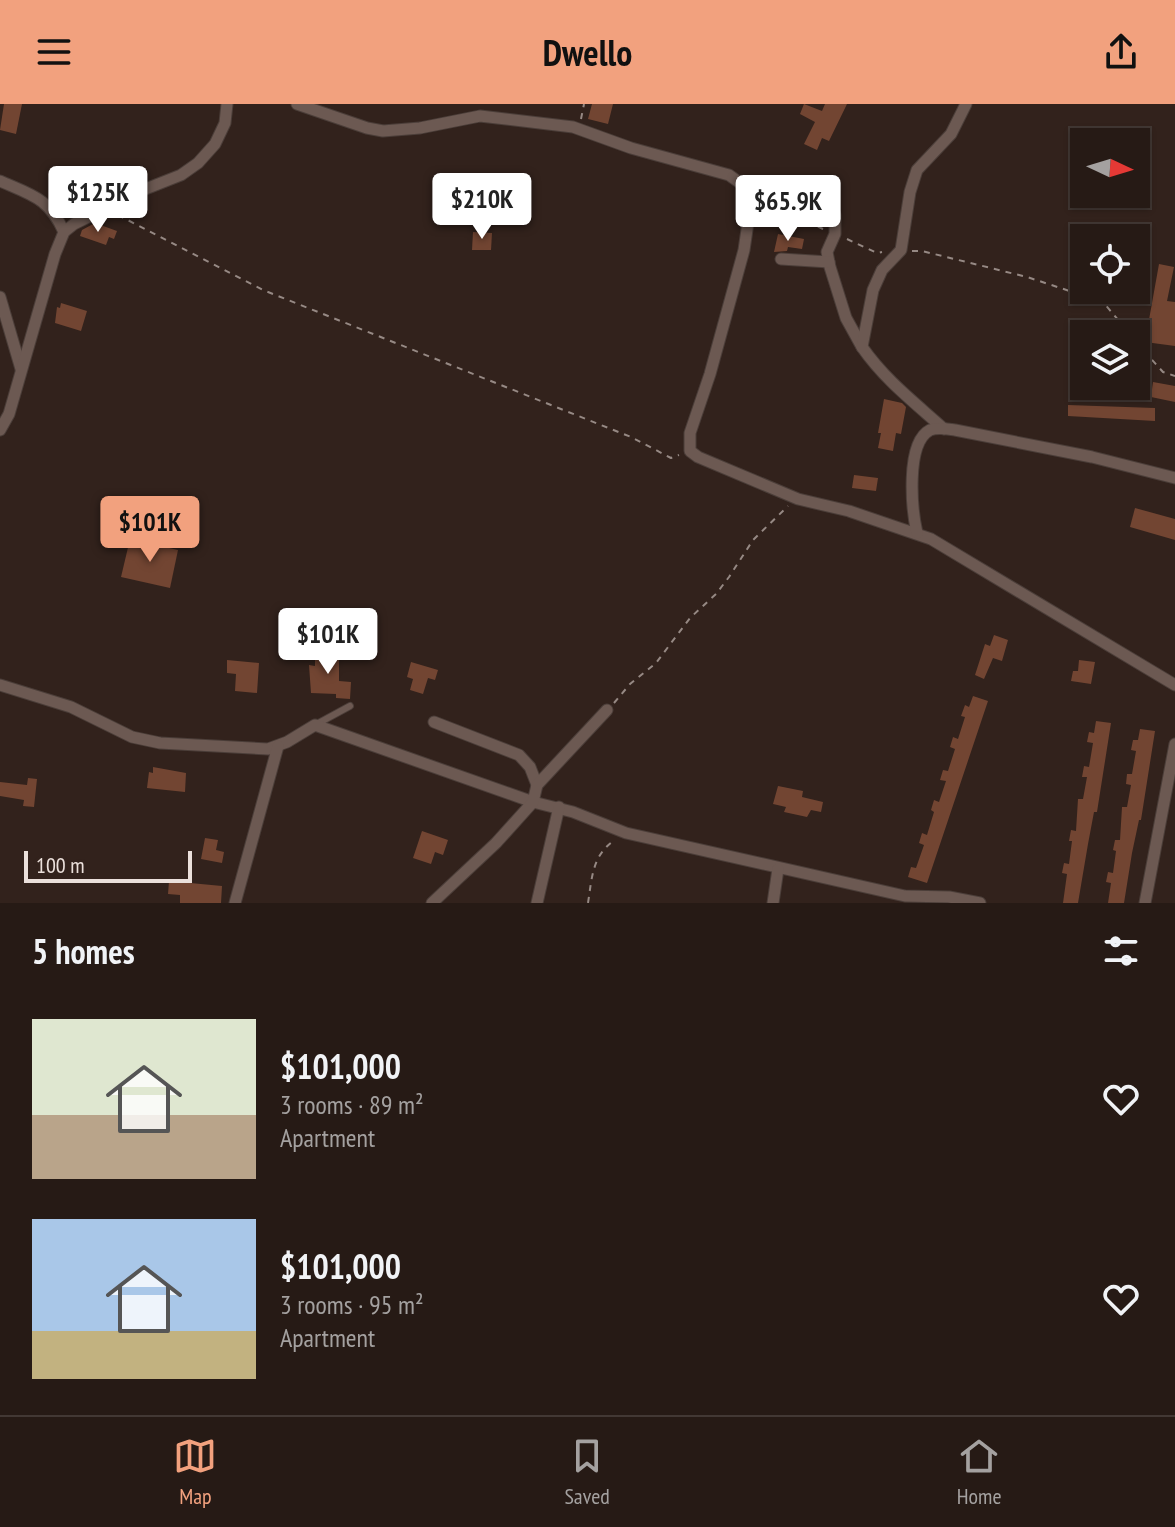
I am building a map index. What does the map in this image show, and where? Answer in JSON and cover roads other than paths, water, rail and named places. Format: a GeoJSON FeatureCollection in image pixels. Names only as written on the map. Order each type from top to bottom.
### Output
{"type":"FeatureCollection","features":[{"type":"Feature","properties":{"kind":"street"},"geometry":{"type":"LineString","coordinates":[[0,430],[9,414],[64,232],[143,190],[181,175],[198,163],[215,144],[225,123],[227,104]]}},
{"type":"Feature","properties":{"kind":"street"},"geometry":{"type":"LineString","coordinates":[[297,104],[383,131],[420,128],[492,115],[579,128],[631,148],[729,175],[747,188],[835,215],[835,234],[827,252],[846,318],[878,370],[944,429]]}},
{"type":"Feature","properties":{"kind":"street"},"geometry":{"type":"LineString","coordinates":[[862,347],[873,290],[882,270],[901,250],[910,192],[917,170],[951,134],[966,104]]}},
{"type":"Feature","properties":{"kind":"street"},"geometry":{"type":"LineString","coordinates":[[0,181],[45,202],[56,213],[64,232]]}},
{"type":"Feature","properties":{"kind":"street"},"geometry":{"type":"LineString","coordinates":[[747,188],[750,209],[744,250],[710,374],[690,433],[690,451],[798,499],[849,511],[884,525],[917,533],[1175,685]]}},
{"type":"Feature","properties":{"kind":"street"},"geometry":{"type":"LineString","coordinates":[[781,259],[829,262]]}},
{"type":"Feature","properties":{"kind":"street"},"geometry":{"type":"LineString","coordinates":[[0,297],[21,370]]}},
{"type":"Feature","properties":{"kind":"street"},"geometry":{"type":"LineString","coordinates":[[917,533],[911,492],[917,450],[927,431],[944,429],[1092,457],[1175,478]]}},
{"type":"Feature","properties":{"kind":"street"},"geometry":{"type":"LineString","coordinates":[[0,685],[71,707],[144,740],[255,750],[278,746],[315,725],[533,802],[559,807],[626,833],[905,896],[949,897],[980,903]]}},
{"type":"Feature","properties":{"kind":"street"},"geometry":{"type":"LineString","coordinates":[[432,903],[496,843],[533,802],[537,785],[607,710]]}},
{"type":"Feature","properties":{"kind":"street"},"geometry":{"type":"LineString","coordinates":[[434,722],[519,755],[530,767],[537,785]]}},
{"type":"Feature","properties":{"kind":"street"},"geometry":{"type":"LineString","coordinates":[[1145,903],[1175,744]]}},
{"type":"Feature","properties":{"kind":"street"},"geometry":{"type":"LineString","coordinates":[[235,903],[278,746]]}},
{"type":"Feature","properties":{"kind":"street"},"geometry":{"type":"LineString","coordinates":[[537,903],[559,807]]}},
{"type":"Feature","properties":{"kind":"street"},"geometry":{"type":"LineString","coordinates":[[773,903],[778,869]]}},
{"type":"Feature","properties":{"kind":"lane"},"geometry":{"type":"LineString","coordinates":[[315,725],[350,706]]}}]}
